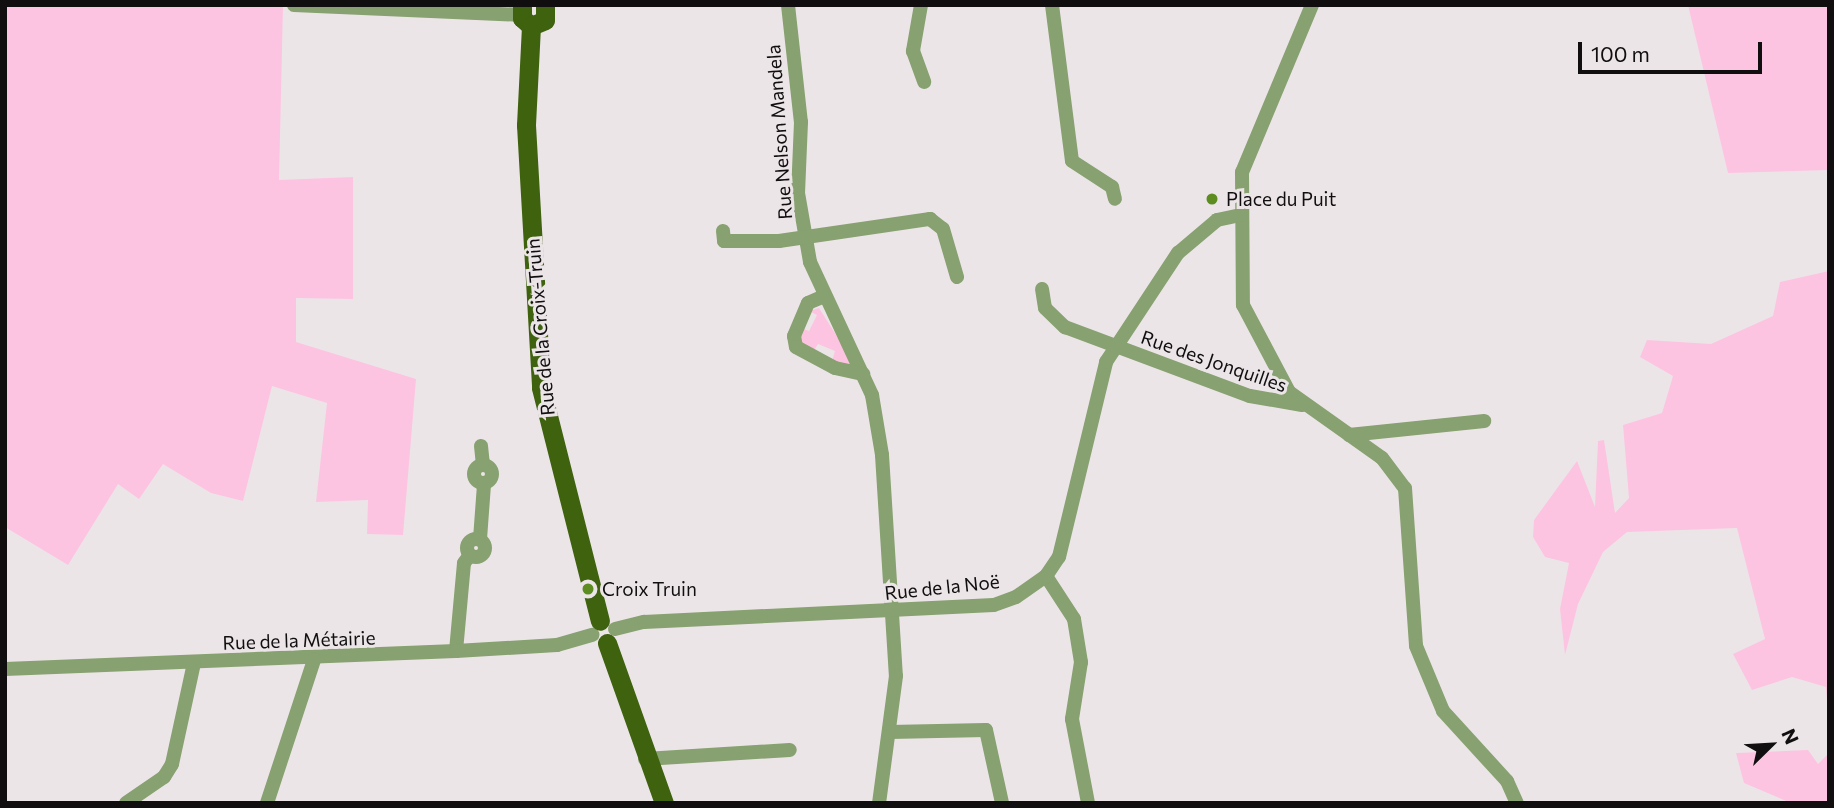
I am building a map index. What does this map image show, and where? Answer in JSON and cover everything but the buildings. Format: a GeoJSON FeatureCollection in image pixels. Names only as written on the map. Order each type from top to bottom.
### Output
{"type":"FeatureCollection","features":[{"type":"Feature","properties":{"kind":"main road"},"geometry":{"type":"LineString","coordinates":[[525,15],[545,20],[548,6]]}},
{"type":"Feature","properties":{"kind":"main road","name":"Rue de la Croix-Truin"},"geometry":{"type":"LineString","coordinates":[[525,15],[526,125],[541,388],[604,632],[645,759],[664,803]]}},
{"type":"Feature","properties":{"kind":"street"},"geometry":{"type":"LineString","coordinates":[[294,5],[525,15]]}},
{"type":"Feature","properties":{"kind":"street","name":"Rue Nelson Mandela"},"geometry":{"type":"LineString","coordinates":[[788,5],[806,239],[822,297],[863,374],[883,455],[892,612],[890,732],[879,803]]}},
{"type":"Feature","properties":{"kind":"street"},"geometry":{"type":"LineString","coordinates":[[922,5],[913,51],[924,82]]}},
{"type":"Feature","properties":{"kind":"street"},"geometry":{"type":"LineString","coordinates":[[1052,5],[1072,161],[1112,187],[1115,199]]}},
{"type":"Feature","properties":{"kind":"street"},"geometry":{"type":"LineString","coordinates":[[1312,5],[1245,162],[1240,215],[1241,292],[1248,320],[1302,405],[1382,458],[1405,488],[1416,646],[1443,711],[1507,780],[1517,803]]}},
{"type":"Feature","properties":{"kind":"street"},"geometry":{"type":"LineString","coordinates":[[1088,803],[1072,719],[1081,662],[1074,619],[1046,576],[1074,512],[1090,407],[1115,347],[1178,253],[1217,220],[1240,215]]}},
{"type":"Feature","properties":{"kind":"street"},"geometry":{"type":"LineString","coordinates":[[723,232],[724,241],[806,239],[930,219],[943,229],[957,277]]}},
{"type":"Feature","properties":{"kind":"street","name":"Rue des Jonquilles"},"geometry":{"type":"LineString","coordinates":[[1042,289],[1045,308],[1065,327],[1262,399],[1302,405]]}},
{"type":"Feature","properties":{"kind":"street"},"geometry":{"type":"LineString","coordinates":[[822,297],[808,303],[794,336],[796,347],[844,372],[863,374]]}},
{"type":"Feature","properties":{"kind":"street"},"geometry":{"type":"LineString","coordinates":[[1349,435],[1484,421]]}},
{"type":"Feature","properties":{"kind":"street"},"geometry":{"type":"LineString","coordinates":[[456,652],[464,563],[470,555],[468,544],[480,540],[484,484],[473,475],[483,465],[481,446]]}},
{"type":"Feature","properties":{"kind":"street","name":"Rue de la Noë"},"geometry":{"type":"LineString","coordinates":[[604,632],[644,622],[994,605],[1046,576]]}},
{"type":"Feature","properties":{"kind":"street","name":"Rue de la Métairie"},"geometry":{"type":"LineString","coordinates":[[5,669],[314,660],[456,652],[557,645],[604,632]]}},
{"type":"Feature","properties":{"kind":"street"},"geometry":{"type":"LineString","coordinates":[[267,803],[314,660]]}},
{"type":"Feature","properties":{"kind":"street"},"geometry":{"type":"LineString","coordinates":[[126,803],[164,777],[172,764],[194,663]]}},
{"type":"Feature","properties":{"kind":"street"},"geometry":{"type":"LineString","coordinates":[[890,732],[986,730],[1002,803]]}},
{"type":"Feature","properties":{"kind":"street"},"geometry":{"type":"LineString","coordinates":[[645,759],[790,750]]}},
{"type":"Feature","properties":{"kind":"shaded area"},"geometry":{"type":"Polygon","coordinates":[[[5,5],[283,5],[279,180],[353,177],[353,299],[296,298],[296,342],[416,379],[403,535],[367,534],[368,500],[316,502],[327,403],[272,386],[243,501],[211,493],[163,464],[139,499],[118,484],[68,565],[5,527],[5,5]]]}},
{"type":"Feature","properties":{"kind":"shaded area"},"geometry":{"type":"Polygon","coordinates":[[[1688,5],[1829,5],[1829,170],[1728,173],[1688,5]]]}},
{"type":"Feature","properties":{"kind":"shaded area"},"geometry":{"type":"Polygon","coordinates":[[[1829,271],[1829,724],[1826,687],[1792,677],[1752,690],[1733,654],[1765,639],[1737,528],[1627,532],[1603,552],[1578,604],[1565,655],[1560,609],[1569,563],[1545,557],[1533,537],[1534,520],[1577,461],[1595,507],[1598,441],[1604,440],[1615,513],[1629,498],[1623,425],[1662,413],[1673,376],[1640,357],[1647,340],[1711,344],[1773,316],[1780,282],[1829,271]]]}},
{"type":"Feature","properties":{"kind":"shaded area"},"geometry":{"type":"Polygon","coordinates":[[[819,308],[852,360],[850,366],[832,361],[835,351],[818,344],[813,352],[801,344],[801,328],[809,331],[817,315],[809,311],[819,308]]]}},
{"type":"Feature","properties":{"kind":"shaded area"},"geometry":{"type":"Polygon","coordinates":[[[1808,750],[1818,764],[1829,753],[1829,803],[1791,803],[1744,783],[1736,753],[1808,750]]]}},
{"type":"Feature","properties":{"kind":"place","name":"Place du Puit"},"geometry":{"type":"Point","coordinates":[1212,199]}},
{"type":"Feature","properties":{"kind":"place","name":"Croix Truin"},"geometry":{"type":"Point","coordinates":[588,589]}}]}
